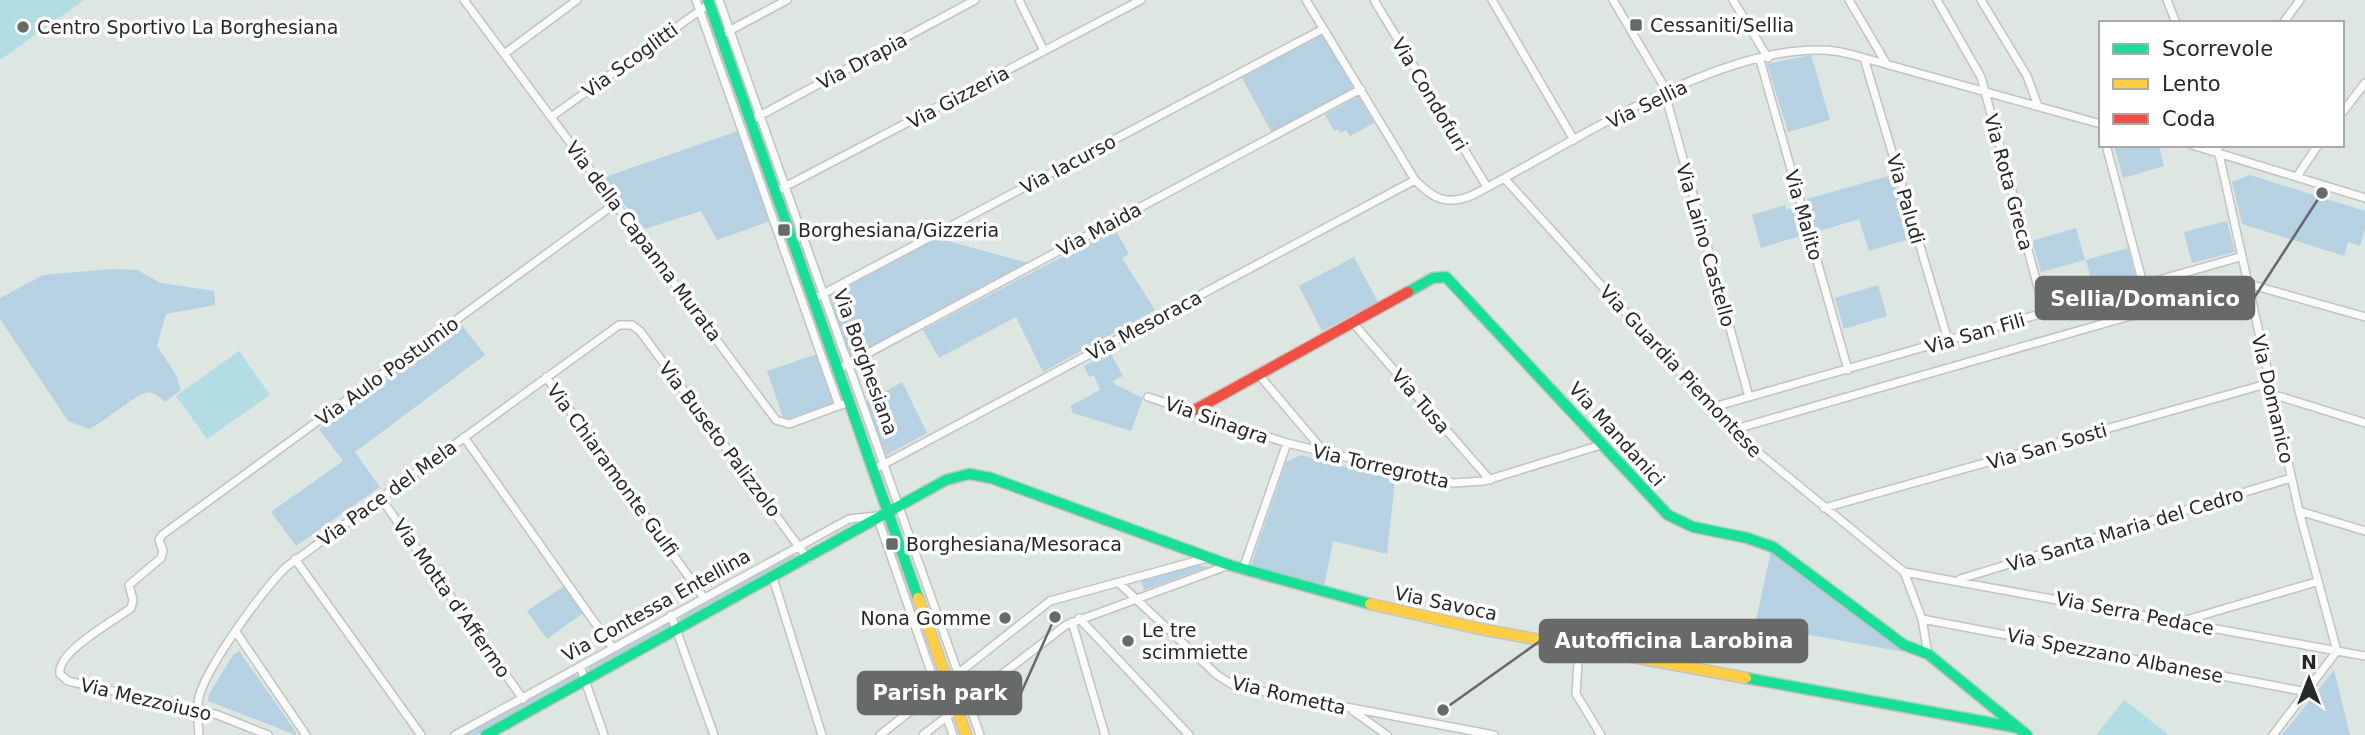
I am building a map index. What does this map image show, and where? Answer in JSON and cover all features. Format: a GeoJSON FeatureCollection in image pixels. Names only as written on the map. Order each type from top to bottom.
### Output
{"type":"FeatureCollection","features":[{"type":"Feature","properties":{"kind":"street","name":"Via della Capanna Murata"},"geometry":{"type":"LineString","coordinates":[[464,0],[776,420],[789,424],[844,404]]}},
{"type":"Feature","properties":{"kind":"street"},"geometry":{"type":"LineString","coordinates":[[504,54],[577,0]]}},
{"type":"Feature","properties":{"kind":"street","name":"Via Borghesiana"},"geometry":{"type":"LineString","coordinates":[[696,0],[844,404],[873,470],[966,735]]}},
{"type":"Feature","properties":{"kind":"street"},"geometry":{"type":"LineString","coordinates":[[725,33],[787,0]]}},
{"type":"Feature","properties":{"kind":"street","name":"Via Drapia"},"geometry":{"type":"LineString","coordinates":[[750,121],[975,0]]}},
{"type":"Feature","properties":{"kind":"street"},"geometry":{"type":"LineString","coordinates":[[1019,0],[1045,51]]}},
{"type":"Feature","properties":{"kind":"street","name":"Via Gizzeria"},"geometry":{"type":"LineString","coordinates":[[775,192],[1141,0]]}},
{"type":"Feature","properties":{"kind":"street","name":"Via Sellia"},"geometry":{"type":"LineString","coordinates":[[1306,0],[1415,180],[1434,198],[1447,201],[1461,200],[1664,93],[1706,76],[1764,59],[1820,50],[1887,64],[2099,123]]}},
{"type":"Feature","properties":{"kind":"street","name":"Via Condofuri"},"geometry":{"type":"LineString","coordinates":[[1374,0],[1487,187]]}},
{"type":"Feature","properties":{"kind":"street"},"geometry":{"type":"LineString","coordinates":[[1492,0],[1574,140]]}},
{"type":"Feature","properties":{"kind":"street","name":"Via Laino Castello"},"geometry":{"type":"LineString","coordinates":[[1613,0],[1662,83],[1749,397]]}},
{"type":"Feature","properties":{"kind":"street","name":"Via Malito"},"geometry":{"type":"LineString","coordinates":[[1733,0],[1764,59],[1848,370]]}},
{"type":"Feature","properties":{"kind":"street"},"geometry":{"type":"LineString","coordinates":[[1849,0],[1887,64]]}},
{"type":"Feature","properties":{"kind":"street","name":"Via Rota Greca"},"geometry":{"type":"LineString","coordinates":[[1937,0],[1978,70],[2045,313]]}},
{"type":"Feature","properties":{"kind":"street"},"geometry":{"type":"LineString","coordinates":[[1981,0],[2028,76],[2038,106]]}},
{"type":"Feature","properties":{"kind":"street"},"geometry":{"type":"LineString","coordinates":[[2168,0],[2175,21]]}},
{"type":"Feature","properties":{"kind":"street"},"geometry":{"type":"LineString","coordinates":[[2284,21],[2300,0]]}},
{"type":"Feature","properties":{"kind":"street","name":"Via Borghesiana"},"geometry":{"type":"LineString","coordinates":[[712,1],[761,115],[980,735]]}},
{"type":"Feature","properties":{"kind":"street","name":"Via Scoglitti"},"geometry":{"type":"LineString","coordinates":[[551,117],[712,1]]}},
{"type":"Feature","properties":{"kind":"street","name":"Via Iacurso"},"geometry":{"type":"LineString","coordinates":[[813,299],[1323,29]]}},
{"type":"Feature","properties":{"kind":"street","name":"Via Borghesiana"},"geometry":{"type":"LineString","coordinates":[[725,33],[750,121],[838,370],[844,404]]}},
{"type":"Feature","properties":{"kind":"street","name":"Via Paludi"},"geometry":{"type":"LineString","coordinates":[[1864,58],[1948,340]]}},
{"type":"Feature","properties":{"kind":"street"},"geometry":{"type":"LineString","coordinates":[[2344,110],[2365,83]]}},
{"type":"Feature","properties":{"kind":"street","name":"Via Maida"},"geometry":{"type":"LineString","coordinates":[[838,370],[1361,89]]}},
{"type":"Feature","properties":{"kind":"street"},"geometry":{"type":"LineString","coordinates":[[2107,147],[2143,284]]}},
{"type":"Feature","properties":{"kind":"street"},"geometry":{"type":"LineString","coordinates":[[2298,175],[2317,147]]}},
{"type":"Feature","properties":{"kind":"street"},"geometry":{"type":"LineString","coordinates":[[2217,148],[2365,198]]}},
{"type":"Feature","properties":{"kind":"street","name":"Via Domanico"},"geometry":{"type":"LineString","coordinates":[[2217,148],[2245,284],[2291,478],[2316,582],[2337,652]]}},
{"type":"Feature","properties":{"kind":"street","name":"Via Guardia Piemontese"},"geometry":{"type":"LineString","coordinates":[[1504,178],[1732,430],[1904,572]]}},
{"type":"Feature","properties":{"kind":"street","name":"Via Mesoraca"},"geometry":{"type":"LineString","coordinates":[[873,470],[1415,180]]}},
{"type":"Feature","properties":{"kind":"street","name":"Via Aulo Postumio"},"geometry":{"type":"LineString","coordinates":[[63,678],[59,670],[64,657],[131,608],[133,600],[129,585],[162,558],[163,551],[159,540],[173,527],[616,203]]}},
{"type":"Feature","properties":{"kind":"street","name":"Via San Fili"},"geometry":{"type":"LineString","coordinates":[[1710,408],[2239,257]]}},
{"type":"Feature","properties":{"kind":"street","name":"Via Mandanici"},"geometry":{"type":"LineString","coordinates":[[1191,412],[1436,277],[1449,278],[1660,507],[1677,522],[1773,547],[1901,643],[1928,654],[2023,732]]}},
{"type":"Feature","properties":{"kind":"street"},"geometry":{"type":"LineString","coordinates":[[2245,284],[2365,317]]}},
{"type":"Feature","properties":{"kind":"street","name":"Via San Fili"},"geometry":{"type":"LineString","coordinates":[[1732,430],[2245,284]]}},
{"type":"Feature","properties":{"kind":"street","name":"Via Tusa"},"geometry":{"type":"LineString","coordinates":[[1353,323],[1490,480]]}},
{"type":"Feature","properties":{"kind":"street","name":"Via Pace del Mela"},"geometry":{"type":"LineString","coordinates":[[197,710],[204,684],[236,632],[277,576],[295,559],[615,327],[628,324]]}},
{"type":"Feature","properties":{"kind":"street","name":"Via Buseto Palizzolo"},"geometry":{"type":"LineString","coordinates":[[628,324],[640,331],[808,559]]}},
{"type":"Feature","properties":{"kind":"street"},"geometry":{"type":"LineString","coordinates":[[1259,375],[1326,454]]}},
{"type":"Feature","properties":{"kind":"street","name":"Via Chiaramonte Gulfi"},"geometry":{"type":"LineString","coordinates":[[546,377],[704,598]]}},
{"type":"Feature","properties":{"kind":"street","name":"Via San Sosti"},"geometry":{"type":"LineString","coordinates":[[1824,508],[2270,383]]}},
{"type":"Feature","properties":{"kind":"street"},"geometry":{"type":"LineString","coordinates":[[2272,394],[2365,423]]}},
{"type":"Feature","properties":{"kind":"street","name":"Via Sinagra"},"geometry":{"type":"LineString","coordinates":[[1148,397],[1287,443]]}},
{"type":"Feature","properties":{"kind":"street"},"geometry":{"type":"LineString","coordinates":[[464,437],[612,647]]}},
{"type":"Feature","properties":{"kind":"street","name":"Via Torregrotta"},"geometry":{"type":"LineString","coordinates":[[1243,569],[1287,443],[1439,481],[1468,484],[1490,480],[1604,444]]}},
{"type":"Feature","properties":{"kind":"street","name":"Via Savoca"},"geometry":{"type":"LineString","coordinates":[[888,511],[951,478],[979,475],[1207,558],[1391,610],[2023,732]]}},
{"type":"Feature","properties":{"kind":"street","name":"Via Santa Maria del Cedro"},"geometry":{"type":"LineString","coordinates":[[1958,580],[2291,478]]}},
{"type":"Feature","properties":{"kind":"street","name":"Via Motta d'Affermo"},"geometry":{"type":"LineString","coordinates":[[380,496],[523,699]]}},
{"type":"Feature","properties":{"kind":"street","name":"Via Contessa Entellina"},"geometry":{"type":"LineString","coordinates":[[492,734],[773,579],[888,511]]}},
{"type":"Feature","properties":{"kind":"street"},"geometry":{"type":"LineString","coordinates":[[2299,511],[2365,531]]}},
{"type":"Feature","properties":{"kind":"street"},"geometry":{"type":"LineString","coordinates":[[877,516],[953,735]]}},
{"type":"Feature","properties":{"kind":"street","name":"Via Contessa Entellina"},"geometry":{"type":"LineString","coordinates":[[455,735],[852,518],[877,516]]}},
{"type":"Feature","properties":{"kind":"street"},"geometry":{"type":"LineString","coordinates":[[880,735],[1049,601],[1120,584],[1207,558]]}},
{"type":"Feature","properties":{"kind":"street"},"geometry":{"type":"LineString","coordinates":[[295,559],[421,735]]}},
{"type":"Feature","properties":{"kind":"street"},"geometry":{"type":"LineString","coordinates":[[923,735],[1042,640],[1076,620],[1230,565]]}},
{"type":"Feature","properties":{"kind":"street"},"geometry":{"type":"LineString","coordinates":[[1904,572],[1922,619],[1928,654]]}},
{"type":"Feature","properties":{"kind":"street","name":"Via Serra Pedace"},"geometry":{"type":"LineString","coordinates":[[1904,572],[2365,656]]}},
{"type":"Feature","properties":{"kind":"street"},"geometry":{"type":"LineString","coordinates":[[773,579],[822,735]]}},
{"type":"Feature","properties":{"kind":"street"},"geometry":{"type":"LineString","coordinates":[[2182,621],[2316,582]]}},
{"type":"Feature","properties":{"kind":"street","name":"Via Rometta"},"geometry":{"type":"LineString","coordinates":[[1120,584],[1227,682],[1250,690],[1494,735]]}},
{"type":"Feature","properties":{"kind":"street"},"geometry":{"type":"LineString","coordinates":[[671,615],[714,735]]}},
{"type":"Feature","properties":{"kind":"street","name":"Via Spezzano Albanese"},"geometry":{"type":"LineString","coordinates":[[1922,619],[2307,692]]}},
{"type":"Feature","properties":{"kind":"street"},"geometry":{"type":"LineString","coordinates":[[1076,620],[1105,735]]}},
{"type":"Feature","properties":{"kind":"street"},"geometry":{"type":"LineString","coordinates":[[1076,620],[1189,735]]}},
{"type":"Feature","properties":{"kind":"street"},"geometry":{"type":"LineString","coordinates":[[236,632],[306,735]]}},
{"type":"Feature","properties":{"kind":"street"},"geometry":{"type":"LineString","coordinates":[[1579,647],[1576,694],[1601,735]]}},
{"type":"Feature","properties":{"kind":"street"},"geometry":{"type":"LineString","coordinates":[[2273,735],[2337,652]]}},
{"type":"Feature","properties":{"kind":"street"},"geometry":{"type":"LineString","coordinates":[[580,666],[604,735]]}},
{"type":"Feature","properties":{"kind":"street","name":"Via Mezzoiuso"},"geometry":{"type":"LineString","coordinates":[[63,678],[197,710],[268,735]]}},
{"type":"Feature","properties":{"kind":"street"},"geometry":{"type":"LineString","coordinates":[[1349,708],[1387,735]]}},
{"type":"Feature","properties":{"kind":"street"},"geometry":{"type":"LineString","coordinates":[[197,710],[199,735]]}},
{"type":"Feature","properties":{"kind":"shaded area","name":"Centro Sportivo La Borghesiana"},"geometry":{"type":"Polygon","coordinates":[[[0,0],[84,0],[0,60],[0,0]]]}},
{"type":"Feature","properties":{"kind":"shaded area"},"geometry":{"type":"Polygon","coordinates":[[[1322,33],[1353,88],[1272,133],[1242,78],[1322,33]]]}},
{"type":"Feature","properties":{"kind":"shaded area"},"geometry":{"type":"Polygon","coordinates":[[[1811,55],[1830,120],[1788,132],[1767,64],[1811,55]]]}},
{"type":"Feature","properties":{"kind":"shaded area"},"geometry":{"type":"Polygon","coordinates":[[[1359,96],[1374,123],[1350,136],[1346,130],[1340,133],[1338,129],[1334,131],[1325,115],[1359,96]]]}},
{"type":"Feature","properties":{"kind":"shaded area"},"geometry":{"type":"Polygon","coordinates":[[[738,131],[770,221],[717,240],[701,211],[645,229],[602,178],[738,131]]]}},
{"type":"Feature","properties":{"kind":"shaded area"},"geometry":{"type":"Polygon","coordinates":[[[2115,147],[2159,147],[2164,166],[2123,178],[2115,147]]]}},
{"type":"Feature","properties":{"kind":"shaded area"},"geometry":{"type":"Polygon","coordinates":[[[1892,175],[1912,238],[1869,251],[1859,219],[1816,232],[1807,199],[1892,175]]]}},
{"type":"Feature","properties":{"kind":"shaded area"},"geometry":{"type":"Polygon","coordinates":[[[2250,175],[2365,211],[2365,229],[2360,246],[2348,242],[2344,256],[2242,224],[2232,182],[2250,175]]]}},
{"type":"Feature","properties":{"kind":"shaded area"},"geometry":{"type":"Polygon","coordinates":[[[1785,205],[1787,210],[1795,207],[1803,235],[1761,248],[1752,215],[1785,205]]]}},
{"type":"Feature","properties":{"kind":"shaded area"},"geometry":{"type":"Polygon","coordinates":[[[2227,221],[2235,252],[2192,263],[2184,232],[2227,221]]]}},
{"type":"Feature","properties":{"kind":"shaded area"},"geometry":{"type":"Polygon","coordinates":[[[2076,228],[2085,260],[2041,272],[2032,241],[2076,228]]]}},
{"type":"Feature","properties":{"kind":"shaded area"},"geometry":{"type":"Polygon","coordinates":[[[1115,229],[1129,254],[1122,258],[1155,310],[1043,372],[1016,317],[939,358],[923,330],[1115,229]]]}},
{"type":"Feature","properties":{"kind":"shaded area"},"geometry":{"type":"Polygon","coordinates":[[[937,238],[1028,263],[850,360],[830,296],[937,238]]]}},
{"type":"Feature","properties":{"kind":"shaded area"},"geometry":{"type":"Polygon","coordinates":[[[2128,248],[2136,279],[2094,290],[2086,260],[2128,248]]]}},
{"type":"Feature","properties":{"kind":"shaded area"},"geometry":{"type":"Polygon","coordinates":[[[1354,257],[1378,302],[1322,331],[1299,286],[1354,257]]]}},
{"type":"Feature","properties":{"kind":"shaded area"},"geometry":{"type":"Polygon","coordinates":[[[111,269],[137,270],[161,283],[214,291],[215,305],[166,314],[157,346],[176,375],[181,390],[165,402],[151,393],[141,395],[89,429],[68,421],[0,319],[0,298],[43,275],[111,269]]]}},
{"type":"Feature","properties":{"kind":"shaded area"},"geometry":{"type":"Polygon","coordinates":[[[1878,285],[1887,316],[1844,329],[1835,298],[1878,285]]]}},
{"type":"Feature","properties":{"kind":"shaded area"},"geometry":{"type":"Polygon","coordinates":[[[461,324],[485,355],[355,452],[380,487],[296,546],[271,512],[343,461],[319,429],[461,324]]]}},
{"type":"Feature","properties":{"kind":"shaded area"},"geometry":{"type":"Polygon","coordinates":[[[239,351],[270,395],[207,439],[176,396],[239,351]]]}},
{"type":"Feature","properties":{"kind":"shaded area"},"geometry":{"type":"Polygon","coordinates":[[[1110,352],[1123,376],[1113,381],[1115,384],[1143,398],[1131,431],[1073,413],[1070,406],[1100,390],[1094,375],[1089,377],[1084,366],[1110,352]]]}},
{"type":"Feature","properties":{"kind":"shaded area"},"geometry":{"type":"Polygon","coordinates":[[[817,354],[834,403],[784,420],[767,371],[817,354]]]}},
{"type":"Feature","properties":{"kind":"shaded area"},"geometry":{"type":"Polygon","coordinates":[[[902,382],[927,433],[885,456],[866,402],[902,382]]]}},
{"type":"Feature","properties":{"kind":"shaded area"},"geometry":{"type":"Polygon","coordinates":[[[1301,455],[1395,480],[1387,554],[1333,541],[1324,587],[1251,565],[1286,462],[1301,455]]]}},
{"type":"Feature","properties":{"kind":"shaded area"},"geometry":{"type":"Polygon","coordinates":[[[1771,551],[1904,652],[1755,625],[1771,551]]]}},
{"type":"Feature","properties":{"kind":"shaded area"},"geometry":{"type":"Polygon","coordinates":[[[791,555],[796,555],[796,559],[679,622],[680,616],[791,555]]]}},
{"type":"Feature","properties":{"kind":"shaded area"},"geometry":{"type":"Polygon","coordinates":[[[1196,565],[1209,567],[1144,590],[1141,581],[1196,565]]]}},
{"type":"Feature","properties":{"kind":"shaded area"},"geometry":{"type":"Polygon","coordinates":[[[564,586],[583,613],[547,639],[527,611],[564,586]]]}},
{"type":"Feature","properties":{"kind":"shaded area"},"geometry":{"type":"Polygon","coordinates":[[[670,623],[672,627],[587,672],[589,666],[670,623]]]}},
{"type":"Feature","properties":{"kind":"shaded area"},"geometry":{"type":"Polygon","coordinates":[[[239,651],[296,735],[208,701],[209,694],[233,655],[239,651]]]}},
{"type":"Feature","properties":{"kind":"shaded area"},"geometry":{"type":"Polygon","coordinates":[[[2334,670],[2350,735],[2282,735],[2334,670]]]}},
{"type":"Feature","properties":{"kind":"shaded area"},"geometry":{"type":"Polygon","coordinates":[[[573,675],[578,675],[578,681],[477,735],[461,735],[573,675]]]}},
{"type":"Feature","properties":{"kind":"shaded area"},"geometry":{"type":"Polygon","coordinates":[[[2124,700],[2169,735],[2096,735],[2124,700]]]}},
{"type":"Feature","properties":{"kind":"traffic: fast"},"geometry":{"type":"LineString","coordinates":[[708,0],[918,598]]}},
{"type":"Feature","properties":{"kind":"traffic: fast"},"geometry":{"type":"LineString","coordinates":[[1408,292],[1433,278],[1446,277],[1668,515],[1693,527],[1747,538],[1773,547],[1904,645],[1928,654],[2027,735]]}},
{"type":"Feature","properties":{"kind":"traffic: fast"},"geometry":{"type":"LineString","coordinates":[[486,735],[946,480],[969,474],[991,478],[1229,565],[1370,604]]}},
{"type":"Feature","properties":{"kind":"traffic: fast"},"geometry":{"type":"LineString","coordinates":[[1746,678],[2019,728]]}},
{"type":"Feature","properties":{"kind":"traffic: slow"},"geometry":{"type":"LineString","coordinates":[[918,598],[966,735]]}},
{"type":"Feature","properties":{"kind":"traffic: slow"},"geometry":{"type":"LineString","coordinates":[[1370,604],[1480,629],[1746,678]]}},
{"type":"Feature","properties":{"kind":"traffic: jam"},"geometry":{"type":"LineString","coordinates":[[1191,412],[1408,292]]}},
{"type":"Feature","properties":{"kind":"place","name":"Cessaniti/Sellia"},"geometry":{"type":"Point","coordinates":[1636,25]}},
{"type":"Feature","properties":{"kind":"place","name":"Centro Sportivo La Borghesiana"},"geometry":{"type":"Point","coordinates":[23,27]}},
{"type":"Feature","properties":{"kind":"place","name":"Sellia/Domanico"},"geometry":{"type":"Point","coordinates":[2322,193]}},
{"type":"Feature","properties":{"kind":"place","name":"Borghesiana/Gizzeria"},"geometry":{"type":"Point","coordinates":[784,230]}},
{"type":"Feature","properties":{"kind":"place","name":"Borghesiana/Mesoraca"},"geometry":{"type":"Point","coordinates":[892,544]}},
{"type":"Feature","properties":{"kind":"place","name":"Parish park"},"geometry":{"type":"Point","coordinates":[1055,617]}},
{"type":"Feature","properties":{"kind":"place","name":"Nona Gomme"},"geometry":{"type":"Point","coordinates":[1005,618]}},
{"type":"Feature","properties":{"kind":"place","name":"Le tre scimmiette"},"geometry":{"type":"Point","coordinates":[1128,641]}},
{"type":"Feature","properties":{"kind":"place","name":"Autofficina Larobina"},"geometry":{"type":"Point","coordinates":[1443,710]}}]}
